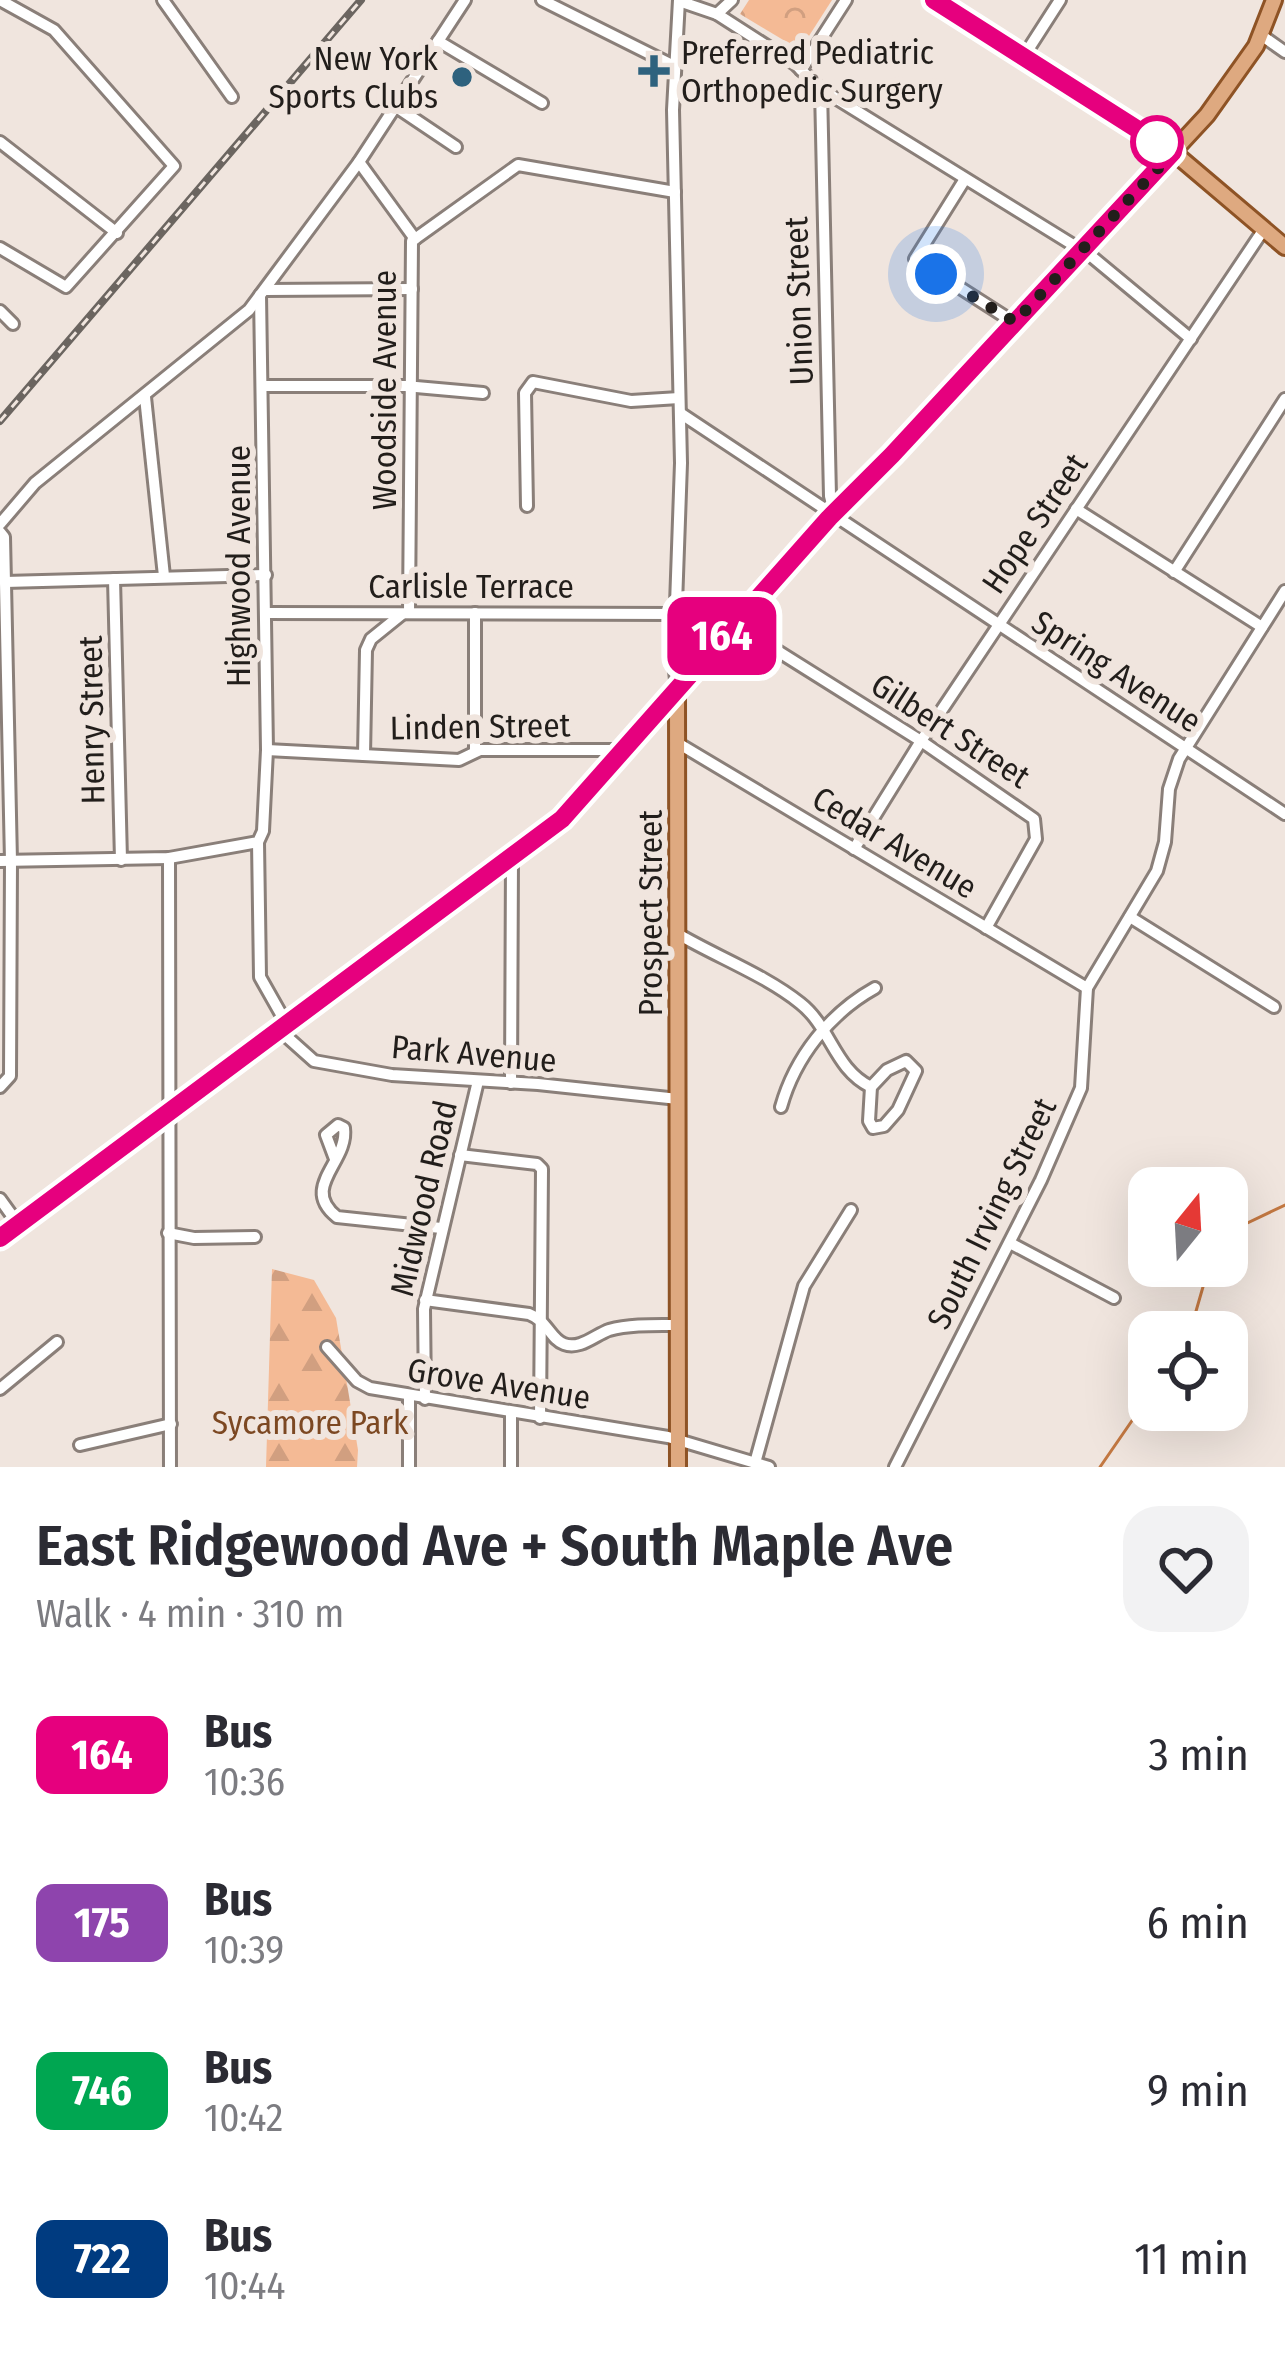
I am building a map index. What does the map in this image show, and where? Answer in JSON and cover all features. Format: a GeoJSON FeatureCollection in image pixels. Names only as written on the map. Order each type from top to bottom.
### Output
{"type":"FeatureCollection","features":[{"type":"Feature","properties":{"kind":"main road"},"geometry":{"type":"LineString","coordinates":[[0,1238],[562,819],[834,512],[1211,110],[1261,35],[1272,5],[1256,0]]}},
{"type":"Feature","properties":{"kind":"main road"},"geometry":{"type":"LineString","coordinates":[[1173,152],[1285,248]]}},
{"type":"Feature","properties":{"kind":"main road","name":"Prospect Street"},"geometry":{"type":"LineString","coordinates":[[677,690],[679,1467]]}},
{"type":"Feature","properties":{"kind":"street"},"geometry":{"type":"LineString","coordinates":[[163,0],[232,97]]}},
{"type":"Feature","properties":{"kind":"street"},"geometry":{"type":"LineString","coordinates":[[0,1087],[10,1076],[5,1026],[5,582],[0,528],[35,483],[228,331],[263,292],[359,162],[465,0]]}},
{"type":"Feature","properties":{"kind":"street"},"geometry":{"type":"LineString","coordinates":[[542,0],[674,68]]}},
{"type":"Feature","properties":{"kind":"street"},"geometry":{"type":"LineString","coordinates":[[679,0],[716,5],[733,0]]}},
{"type":"Feature","properties":{"kind":"street","name":"Prospect Street"},"geometry":{"type":"LineString","coordinates":[[677,690],[680,412],[674,68],[679,0]]}},
{"type":"Feature","properties":{"kind":"street"},"geometry":{"type":"LineString","coordinates":[[801,70],[846,0]]}},
{"type":"Feature","properties":{"kind":"street"},"geometry":{"type":"LineString","coordinates":[[934,0],[1173,152]]}},
{"type":"Feature","properties":{"kind":"street"},"geometry":{"type":"LineString","coordinates":[[1024,56],[1060,0]]}},
{"type":"Feature","properties":{"kind":"street"},"geometry":{"type":"LineString","coordinates":[[0,248],[66,287],[174,166],[54,30],[1,2]]}},
{"type":"Feature","properties":{"kind":"street"},"geometry":{"type":"LineString","coordinates":[[716,5],[821,89],[1082,251],[1191,339]]}},
{"type":"Feature","properties":{"kind":"street"},"geometry":{"type":"LineString","coordinates":[[1261,35],[1285,52]]}},
{"type":"Feature","properties":{"kind":"street"},"geometry":{"type":"LineString","coordinates":[[438,41],[542,103]]}},
{"type":"Feature","properties":{"kind":"street","name":"Union Street"},"geometry":{"type":"LineString","coordinates":[[821,89],[834,512]]}},
{"type":"Feature","properties":{"kind":"street"},"geometry":{"type":"LineString","coordinates":[[395,106],[456,147]]}},
{"type":"Feature","properties":{"kind":"street"},"geometry":{"type":"LineString","coordinates":[[0,142],[117,233]]}},
{"type":"Feature","properties":{"kind":"street"},"geometry":{"type":"LineString","coordinates":[[359,162],[415,238]]}},
{"type":"Feature","properties":{"kind":"street","name":"Woodside Avenue"},"geometry":{"type":"LineString","coordinates":[[407,612],[415,238],[518,165],[675,193]]}},
{"type":"Feature","properties":{"kind":"street"},"geometry":{"type":"LineString","coordinates":[[965,179],[915,259],[1015,322]]}},
{"type":"Feature","properties":{"kind":"street","name":"Hope Street"},"geometry":{"type":"LineString","coordinates":[[854,849],[998,625],[1264,230]]}},
{"type":"Feature","properties":{"kind":"street"},"geometry":{"type":"LineString","coordinates":[[263,292],[412,289]]}},
{"type":"Feature","properties":{"kind":"street","name":"Highwood Avenue"},"geometry":{"type":"LineString","coordinates":[[263,292],[267,750],[260,839],[260,977],[284,1025]]}},
{"type":"Feature","properties":{"kind":"street"},"geometry":{"type":"LineString","coordinates":[[0,311],[13,324]]}},
{"type":"Feature","properties":{"kind":"street"},"geometry":{"type":"LineString","coordinates":[[527,506],[525,393],[532,382],[631,401],[679,398]]}},
{"type":"Feature","properties":{"kind":"street"},"geometry":{"type":"LineString","coordinates":[[265,386],[411,387],[484,393]]}},
{"type":"Feature","properties":{"kind":"street"},"geometry":{"type":"LineString","coordinates":[[146,397],[164,576]]}},
{"type":"Feature","properties":{"kind":"street"},"geometry":{"type":"LineString","coordinates":[[1174,572],[1285,399]]}},
{"type":"Feature","properties":{"kind":"street","name":"Spring Avenue"},"geometry":{"type":"LineString","coordinates":[[680,412],[1285,814]]}},
{"type":"Feature","properties":{"kind":"street"},"geometry":{"type":"LineString","coordinates":[[1076,509],[1262,627]]}},
{"type":"Feature","properties":{"kind":"street"},"geometry":{"type":"LineString","coordinates":[[5,582],[266,575]]}},
{"type":"Feature","properties":{"kind":"street","name":"Henry Street"},"geometry":{"type":"LineString","coordinates":[[114,579],[121,860]]}},
{"type":"Feature","properties":{"kind":"street","name":"South Irving Street"},"geometry":{"type":"LineString","coordinates":[[896,1467],[1010,1243],[1081,1088],[1087,988],[1157,872],[1165,842],[1169,788],[1185,748],[1285,591]]}},
{"type":"Feature","properties":{"kind":"street"},"geometry":{"type":"LineString","coordinates":[[364,755],[366,650],[371,639],[407,612]]}},
{"type":"Feature","properties":{"kind":"street","name":"Carlisle Terrace"},"geometry":{"type":"LineString","coordinates":[[265,613],[676,614]]}},
{"type":"Feature","properties":{"kind":"street"},"geometry":{"type":"LineString","coordinates":[[476,613],[476,751]]}},
{"type":"Feature","properties":{"kind":"street","name":"Gilbert Street"},"geometry":{"type":"LineString","coordinates":[[733,623],[1030,815],[1036,825],[1034,844],[986,928]]}},
{"type":"Feature","properties":{"kind":"street","name":"Cedar Avenue"},"geometry":{"type":"LineString","coordinates":[[676,742],[1087,988]]}},
{"type":"Feature","properties":{"kind":"street","name":"Linden Street"},"geometry":{"type":"LineString","coordinates":[[267,750],[459,760],[476,751],[622,750]]}},
{"type":"Feature","properties":{"kind":"street"},"geometry":{"type":"LineString","coordinates":[[5,861],[170,858],[260,839]]}},
{"type":"Feature","properties":{"kind":"street"},"geometry":{"type":"LineString","coordinates":[[511,1083],[512,857]]}},
{"type":"Feature","properties":{"kind":"street"},"geometry":{"type":"LineString","coordinates":[[170,858],[170,1467]]}},
{"type":"Feature","properties":{"kind":"street"},"geometry":{"type":"LineString","coordinates":[[1130,917],[1274,1006]]}},
{"type":"Feature","properties":{"kind":"street"},"geometry":{"type":"LineString","coordinates":[[678,934],[800,1002],[823,1029],[845,1068],[871,1087]]}},
{"type":"Feature","properties":{"kind":"street"},"geometry":{"type":"LineString","coordinates":[[781,1107],[793,1075],[823,1029],[875,988]]}},
{"type":"Feature","properties":{"kind":"street","name":"Park Avenue"},"geometry":{"type":"LineString","coordinates":[[284,1025],[314,1061],[392,1076],[678,1099]]}},
{"type":"Feature","properties":{"kind":"street"},"geometry":{"type":"LineString","coordinates":[[901,1062],[911,1062],[916,1069],[898,1109],[880,1129],[869,1121],[871,1087],[901,1062]]}},
{"type":"Feature","properties":{"kind":"street","name":"Midwood Road"},"geometry":{"type":"LineString","coordinates":[[424,1399],[425,1300],[478,1081]]}},
{"type":"Feature","properties":{"kind":"street"},"geometry":{"type":"LineString","coordinates":[[460,1155],[537,1164],[542,1169],[540,1418]]}},
{"type":"Feature","properties":{"kind":"street"},"geometry":{"type":"LineString","coordinates":[[335,1159],[321,1186],[323,1202],[331,1213],[344,1219],[441,1228]]}},
{"type":"Feature","properties":{"kind":"street"},"geometry":{"type":"LineString","coordinates":[[0,1199],[18,1224]]}},
{"type":"Feature","properties":{"kind":"street"},"geometry":{"type":"LineString","coordinates":[[755,1463],[804,1286],[851,1210]]}},
{"type":"Feature","properties":{"kind":"street"},"geometry":{"type":"LineString","coordinates":[[169,1233],[194,1238],[255,1237]]}},
{"type":"Feature","properties":{"kind":"street"},"geometry":{"type":"LineString","coordinates":[[1010,1243],[1114,1298]]}},
{"type":"Feature","properties":{"kind":"street"},"geometry":{"type":"LineString","coordinates":[[425,1300],[529,1314],[542,1320],[556,1339],[574,1346],[615,1328],[677,1325]]}},
{"type":"Feature","properties":{"kind":"street"},"geometry":{"type":"LineString","coordinates":[[0,1389],[57,1342]]}},
{"type":"Feature","properties":{"kind":"street","name":"Grove Avenue"},"geometry":{"type":"LineString","coordinates":[[326,1347],[362,1385],[679,1440],[769,1467]]}},
{"type":"Feature","properties":{"kind":"street"},"geometry":{"type":"LineString","coordinates":[[409,1396],[410,1467]]}},
{"type":"Feature","properties":{"kind":"street"},"geometry":{"type":"LineString","coordinates":[[511,1413],[511,1467]]}},
{"type":"Feature","properties":{"kind":"street"},"geometry":{"type":"LineString","coordinates":[[80,1445],[171,1424]]}},
{"type":"Feature","properties":{"kind":"green space"},"geometry":{"type":"Polygon","coordinates":[[[749,0],[832,0],[800,50],[740,14],[749,0]]]}},
{"type":"Feature","properties":{"kind":"green space","name":"Sycamore Park"},"geometry":{"type":"Polygon","coordinates":[[[272,1269],[314,1280],[336,1318],[357,1467],[266,1467],[272,1269]]]}},
{"type":"Feature","properties":{"kind":"waterway"},"geometry":{"type":"LineString","coordinates":[[1248,1223],[1285,1205]]}},
{"type":"Feature","properties":{"kind":"waterway"},"geometry":{"type":"LineString","coordinates":[[1196,1311],[1203,1287]]}},
{"type":"Feature","properties":{"kind":"waterway"},"geometry":{"type":"LineString","coordinates":[[1100,1467],[1128,1426]]}},
{"type":"Feature","properties":{"kind":"railway"},"geometry":{"type":"LineString","coordinates":[[0,421],[361,0]]}},
{"type":"Feature","properties":{"kind":"bus line","name":"164"},"geometry":{"type":"LineString","coordinates":[[0,1238],[562,819],[829,518],[1173,152],[934,0]]}},
{"type":"Feature","properties":{"kind":"place","name":"Preferred Pediatric Orthopedic Surgery"},"geometry":{"type":"Point","coordinates":[654,71]}},
{"type":"Feature","properties":{"kind":"place","name":"New York Sports Clubs"},"geometry":{"type":"Point","coordinates":[462,77]}},
{"type":"Feature","properties":{"kind":"route"},"geometry":{"type":"LineString","coordinates":[[936,274],[1015,322],[1173,152],[1157,142]]}}]}
